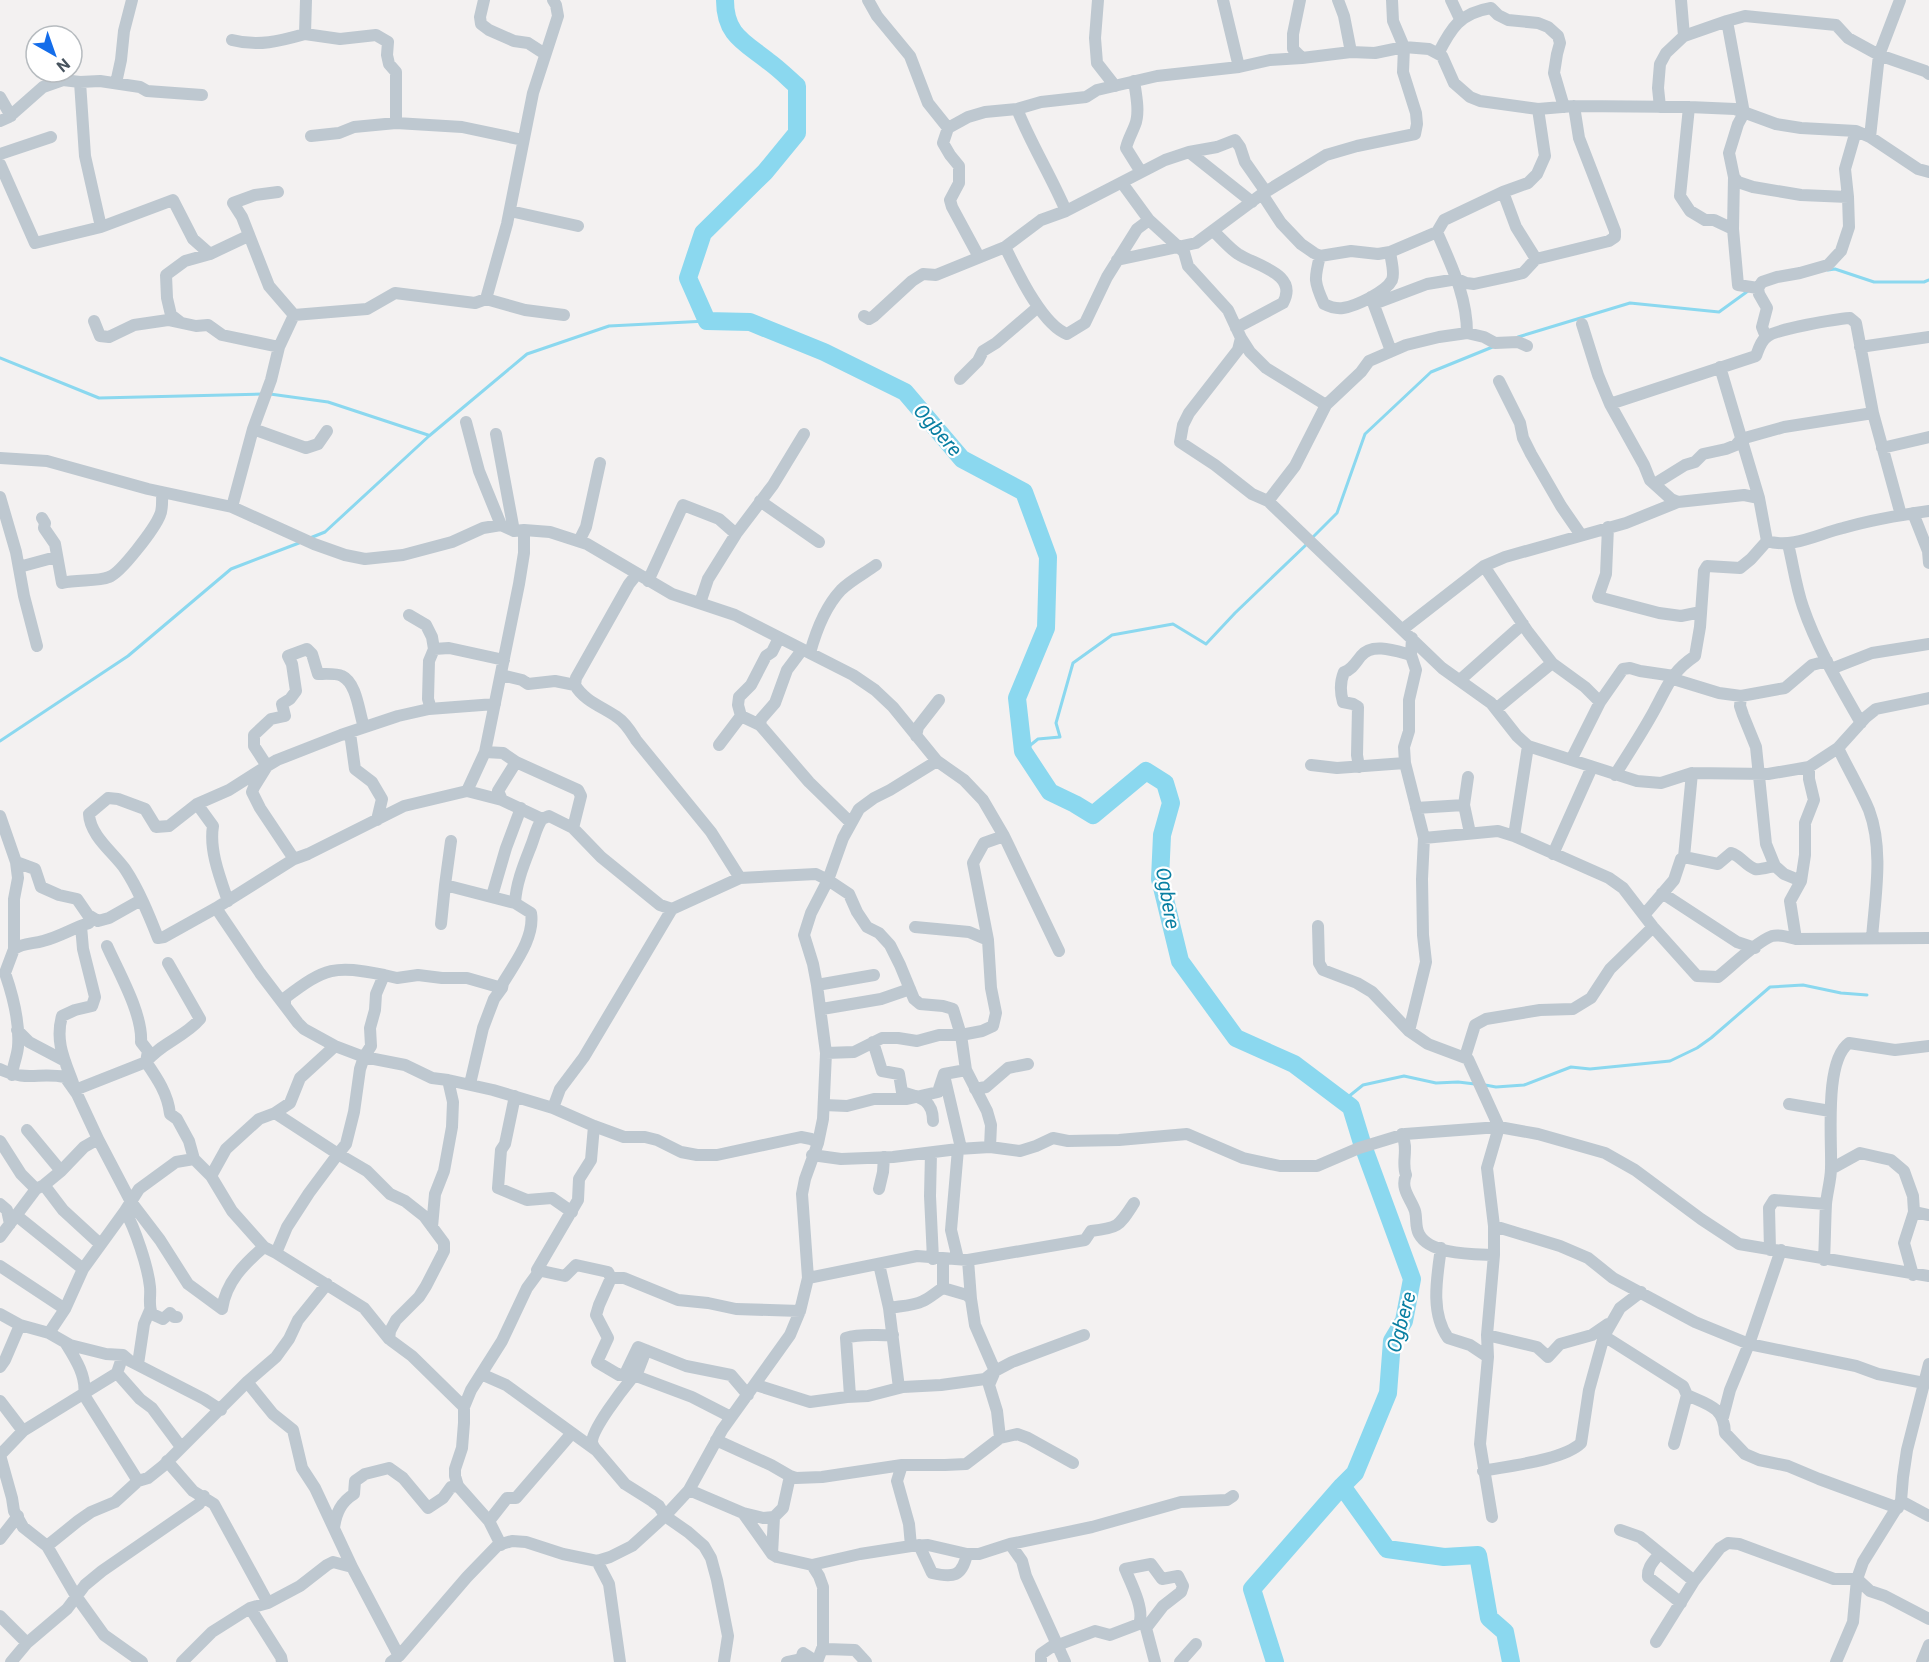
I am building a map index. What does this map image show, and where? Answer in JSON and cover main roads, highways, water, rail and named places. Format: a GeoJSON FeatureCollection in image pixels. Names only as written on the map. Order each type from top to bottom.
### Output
{"type":"FeatureCollection","features":[{"type":"Feature","properties":{"kind":"waterway","name":"Ogbere"},"geometry":{"type":"LineString","coordinates":[[725,0],[728,22],[732,30],[744,43],[797,86],[797,133],[765,172],[703,233],[688,278],[707,321],[750,322],[824,352],[905,392],[962,459],[1024,492],[1048,557],[1046,628],[1017,698],[1023,751],[1050,792],[1093,815],[1146,771],[1165,783],[1171,803],[1162,835],[1160,879],[1180,961],[1236,1038],[1294,1064],[1351,1107],[1412,1279],[1404,1321],[1392,1341],[1388,1393],[1355,1473],[1342,1486],[1387,1549],[1444,1557],[1478,1555],[1489,1618],[1505,1632],[1511,1662]]}},
{"type":"Feature","properties":{"kind":"waterway"},"geometry":{"type":"LineString","coordinates":[[1828,270],[1835,269],[1874,282],[1924,282],[1929,280]]}},
{"type":"Feature","properties":{"kind":"waterway"},"geometry":{"type":"LineString","coordinates":[[1518,337],[1630,303],[1719,312],[1748,291]]}},
{"type":"Feature","properties":{"kind":"waterway"},"geometry":{"type":"LineString","coordinates":[[310,538],[325,532],[429,436],[527,354],[609,326],[707,321]]}},
{"type":"Feature","properties":{"kind":"waterway"},"geometry":{"type":"LineString","coordinates":[[1312,538],[1337,513],[1365,434],[1431,372],[1495,346]]}},
{"type":"Feature","properties":{"kind":"waterway"},"geometry":{"type":"LineString","coordinates":[[0,358],[99,398],[263,394]]}},
{"type":"Feature","properties":{"kind":"waterway"},"geometry":{"type":"LineString","coordinates":[[270,394],[328,402],[428,435]]}},
{"type":"Feature","properties":{"kind":"waterway"},"geometry":{"type":"LineString","coordinates":[[0,741],[128,656],[231,569],[299,543]]}},
{"type":"Feature","properties":{"kind":"waterway"},"geometry":{"type":"LineString","coordinates":[[1023,751],[1038,739],[1060,737],[1056,723],[1073,663],[1112,635],[1173,624],[1206,644],[1308,543]]}},
{"type":"Feature","properties":{"kind":"waterway"},"geometry":{"type":"LineString","coordinates":[[1485,1085],[1496,1087],[1524,1085],[1571,1067],[1590,1069],[1670,1061],[1697,1048],[1711,1038],[1770,987],[1803,985],[1841,993],[1867,995]]}},
{"type":"Feature","properties":{"kind":"waterway"},"geometry":{"type":"LineString","coordinates":[[1351,1107],[1348,1097],[1363,1085],[1404,1076],[1436,1083],[1475,1084]]}},
{"type":"Feature","properties":{"kind":"waterway"},"geometry":{"type":"LineString","coordinates":[[1275,1662],[1252,1589],[1342,1486]]}}]}
